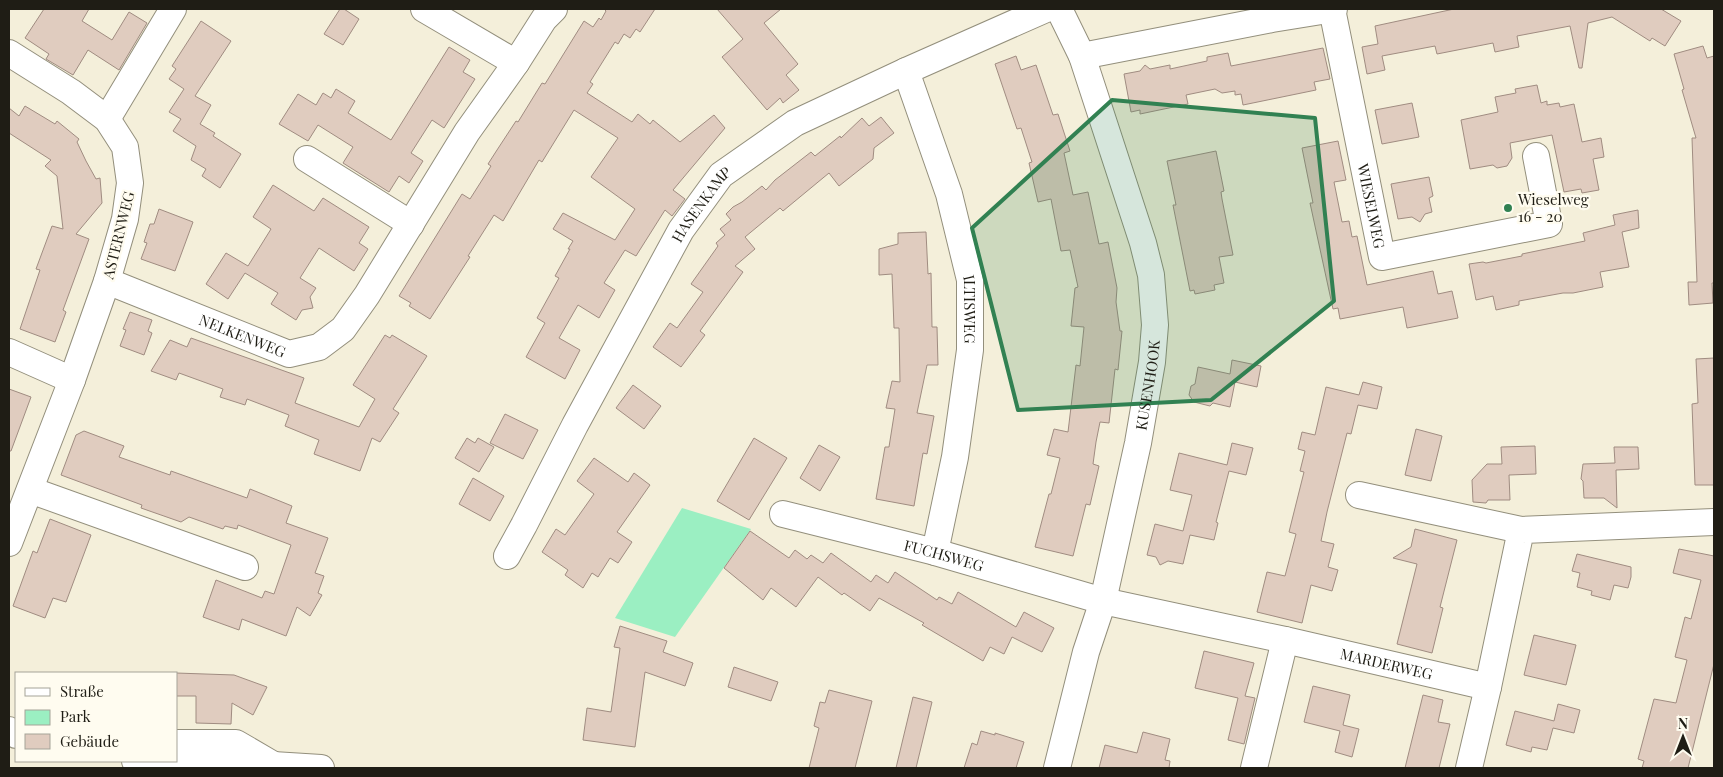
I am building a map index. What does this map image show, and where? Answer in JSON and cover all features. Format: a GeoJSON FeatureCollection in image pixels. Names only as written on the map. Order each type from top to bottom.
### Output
{"type":"FeatureCollection","features":[{"type":"Feature","properties":{"kind":"street"},"geometry":{"type":"LineString","coordinates":[[107,118],[173,9]]}},
{"type":"Feature","properties":{"kind":"street"},"geometry":{"type":"LineString","coordinates":[[424,9],[516,62]]}},
{"type":"Feature","properties":{"kind":"street","name":"NELKENWEG"},"geometry":{"type":"LineString","coordinates":[[107,281],[290,354],[320,347],[343,329],[367,295],[467,132],[544,19],[554,9]]}},
{"type":"Feature","properties":{"kind":"street","name":"HASENKAMP"},"geometry":{"type":"LineString","coordinates":[[507,556],[575,425],[681,230],[721,175],[795,123],[1046,9]]}},
{"type":"Feature","properties":{"kind":"street","name":"KUSENHOOK"},"geometry":{"type":"LineString","coordinates":[[1057,768],[1086,652],[1103,601],[1138,443],[1152,362],[1156,325],[1151,275],[1143,243],[1082,56],[1059,9]]}},
{"type":"Feature","properties":{"kind":"street","name":"WIESELWEG"},"geometry":{"type":"LineString","coordinates":[[1082,56],[1271,14],[1333,9],[1382,257],[1549,224],[1536,156]]}},
{"type":"Feature","properties":{"kind":"street","name":"ASTERNWEG"},"geometry":{"type":"LineString","coordinates":[[9,53],[71,92],[107,118],[125,147],[130,183],[125,219],[107,281],[72,380],[9,543]]}},
{"type":"Feature","properties":{"kind":"street","name":"ILTISWEG"},"geometry":{"type":"LineString","coordinates":[[906,71],[949,194],[970,280],[970,350],[955,457],[934,552]]}},
{"type":"Feature","properties":{"kind":"street"},"geometry":{"type":"LineString","coordinates":[[307,159],[411,224]]}},
{"type":"Feature","properties":{"kind":"street"},"geometry":{"type":"LineString","coordinates":[[9,352],[72,380]]}},
{"type":"Feature","properties":{"kind":"street"},"geometry":{"type":"LineString","coordinates":[[30,490],[245,567]]}},
{"type":"Feature","properties":{"kind":"street"},"geometry":{"type":"LineString","coordinates":[[1359,495],[1521,530],[1714,522]]}},
{"type":"Feature","properties":{"kind":"street","name":"FUCHSWEG"},"geometry":{"type":"LineString","coordinates":[[783,514],[934,552],[1103,601]]}},
{"type":"Feature","properties":{"kind":"street"},"geometry":{"type":"LineString","coordinates":[[1469,768],[1521,530]]}},
{"type":"Feature","properties":{"kind":"street","name":"MARDERWEG"},"geometry":{"type":"LineString","coordinates":[[1103,601],[1285,640],[1488,688]]}},
{"type":"Feature","properties":{"kind":"street"},"geometry":{"type":"LineString","coordinates":[[1254,768],[1285,640]]}},
{"type":"Feature","properties":{"kind":"street"},"geometry":{"type":"LineString","coordinates":[[178,743],[236,743],[273,765]]}},
{"type":"Feature","properties":{"kind":"street"},"geometry":{"type":"LineString","coordinates":[[137,762],[321,768]]}},
{"type":"Feature","properties":{"kind":"highlighted area"},"geometry":{"type":"Polygon","coordinates":[[[1112,100],[1315,118],[1334,301],[1211,400],[1018,410],[972,228],[1112,100]]]}},
{"type":"Feature","properties":{"kind":"green space"},"geometry":{"type":"Polygon","coordinates":[[[682,508],[751,529],[675,637],[615,618],[682,508]]]}},
{"type":"Feature","properties":{"kind":"building"},"geometry":{"type":"Polygon","coordinates":[[[44,9],[89,9],[82,21],[112,40],[129,12],[147,23],[119,70],[88,50],[73,75],[46,59],[49,54],[25,38],[44,9]]]}},
{"type":"Feature","properties":{"kind":"building"},"geometry":{"type":"Polygon","coordinates":[[[340,9],[344,9],[359,19],[343,45],[324,34],[340,9]]]}},
{"type":"Feature","properties":{"kind":"building"},"geometry":{"type":"Polygon","coordinates":[[[604,9],[655,9],[640,32],[636,29],[630,38],[624,34],[618,44],[615,42],[590,82],[593,84],[587,93],[632,122],[638,114],[650,124],[653,120],[680,142],[714,115],[725,128],[673,190],[685,199],[672,216],[665,210],[636,256],[625,250],[604,283],[615,290],[599,318],[578,305],[559,338],[580,350],[565,379],[526,357],[545,323],[537,318],[559,278],[555,276],[573,241],[553,229],[563,213],[615,240],[635,209],[591,177],[618,138],[574,110],[542,162],[539,160],[503,221],[494,215],[468,256],[470,257],[430,319],[409,306],[411,303],[399,296],[462,194],[470,199],[491,166],[488,164],[516,121],[518,122],[542,83],[545,84],[584,21],[593,27],[599,18],[601,20],[606,11],[604,9]]]}},
{"type":"Feature","properties":{"kind":"building"},"geometry":{"type":"Polygon","coordinates":[[[717,9],[781,9],[764,23],[798,64],[786,75],[799,90],[783,103],[780,98],[767,110],[722,57],[743,39],[717,9]]]}},
{"type":"Feature","properties":{"kind":"building"},"geometry":{"type":"Polygon","coordinates":[[[1454,9],[1661,9],[1681,21],[1665,46],[1652,38],[1650,41],[1612,17],[1588,23],[1582,68],[1579,68],[1570,26],[1517,36],[1519,47],[1495,52],[1493,43],[1437,54],[1435,46],[1382,56],[1385,70],[1367,74],[1362,47],[1378,44],[1375,26],[1454,9]]]}},
{"type":"Feature","properties":{"kind":"building"},"geometry":{"type":"Polygon","coordinates":[[[201,21],[231,41],[195,96],[211,105],[200,124],[215,133],[213,136],[241,154],[220,188],[202,176],[206,169],[191,160],[196,146],[173,131],[181,119],[169,112],[184,89],[169,79],[176,69],[172,66],[201,21]]]}},
{"type":"Feature","properties":{"kind":"building"},"geometry":{"type":"Polygon","coordinates":[[[1703,46],[1707,58],[1714,56],[1713,303],[1689,305],[1688,282],[1697,282],[1692,138],[1696,138],[1674,54],[1703,46]]]}},
{"type":"Feature","properties":{"kind":"building"},"geometry":{"type":"Polygon","coordinates":[[[449,47],[470,60],[463,72],[475,79],[444,128],[432,120],[411,153],[423,161],[409,183],[399,176],[389,192],[343,163],[353,147],[318,125],[308,141],[279,124],[298,94],[316,105],[323,93],[331,98],[336,89],[355,101],[348,113],[391,140],[449,47]]]}},
{"type":"Feature","properties":{"kind":"building"},"geometry":{"type":"Polygon","coordinates":[[[1323,48],[1330,79],[1314,82],[1316,90],[1243,105],[1241,94],[1235,95],[1235,91],[1222,93],[1215,89],[1186,95],[1188,104],[1140,114],[1140,110],[1131,112],[1124,74],[1140,71],[1145,65],[1150,69],[1170,65],[1170,69],[1207,61],[1207,57],[1228,53],[1231,66],[1323,48]]]}},
{"type":"Feature","properties":{"kind":"building"},"geometry":{"type":"Polygon","coordinates":[[[1016,56],[1021,70],[1036,65],[1053,115],[1058,114],[1070,151],[1064,153],[1073,195],[1088,192],[1099,244],[1108,242],[1117,288],[1116,302],[1120,331],[1122,331],[1118,370],[1115,369],[1109,423],[1100,422],[1093,464],[1099,466],[1090,505],[1086,504],[1073,556],[1035,547],[1060,458],[1047,455],[1054,429],[1068,432],[1076,365],[1080,366],[1084,327],[1071,326],[1075,288],[1078,287],[1070,250],[1061,251],[1051,199],[1038,202],[1029,163],[1032,162],[1021,128],[1017,129],[995,64],[1016,56]]]}},
{"type":"Feature","properties":{"kind":"building"},"geometry":{"type":"Polygon","coordinates":[[[1537,85],[1541,103],[1547,101],[1547,105],[1559,103],[1560,107],[1574,104],[1582,142],[1601,138],[1604,157],[1593,159],[1599,190],[1582,193],[1581,189],[1564,192],[1552,135],[1510,143],[1512,158],[1507,166],[1497,168],[1493,165],[1470,169],[1461,120],[1498,112],[1495,97],[1516,93],[1515,89],[1537,85]]]}},
{"type":"Feature","properties":{"kind":"building"},"geometry":{"type":"Polygon","coordinates":[[[1412,103],[1419,137],[1382,144],[1375,110],[1412,103]]]}},
{"type":"Feature","properties":{"kind":"building"},"geometry":{"type":"Polygon","coordinates":[[[25,106],[55,124],[57,121],[79,139],[77,142],[86,161],[96,179],[100,178],[102,203],[76,234],[89,239],[63,310],[66,312],[55,342],[20,329],[40,270],[36,269],[52,226],[63,229],[57,176],[45,166],[51,160],[9,133],[9,108],[19,116],[25,106]]]}},
{"type":"Feature","properties":{"kind":"building"},"geometry":{"type":"Polygon","coordinates":[[[881,117],[894,133],[874,148],[873,159],[839,186],[829,173],[783,211],[780,208],[745,237],[755,249],[735,266],[743,272],[700,331],[705,335],[681,367],[653,347],[670,323],[677,328],[703,292],[691,284],[718,246],[716,243],[725,235],[720,229],[731,220],[726,214],[762,186],[766,190],[775,180],[811,152],[815,156],[840,136],[841,138],[862,118],[869,126],[881,117]]]}},
{"type":"Feature","properties":{"kind":"building"},"geometry":{"type":"Polygon","coordinates":[[[1338,141],[1346,180],[1334,182],[1342,222],[1349,221],[1352,237],[1357,236],[1367,285],[1433,271],[1438,294],[1452,291],[1458,318],[1407,328],[1403,307],[1340,319],[1338,308],[1333,309],[1310,203],[1313,203],[1302,148],[1338,141]]]}},
{"type":"Feature","properties":{"kind":"building"},"geometry":{"type":"Polygon","coordinates":[[[1216,151],[1224,191],[1221,192],[1222,199],[1233,255],[1219,257],[1224,283],[1214,285],[1215,290],[1195,294],[1194,290],[1190,291],[1173,205],[1176,205],[1167,161],[1216,151]]]}},
{"type":"Feature","properties":{"kind":"building"},"geometry":{"type":"Polygon","coordinates":[[[1429,177],[1433,196],[1429,198],[1432,212],[1425,214],[1420,222],[1412,217],[1398,219],[1391,184],[1429,177]]]}},
{"type":"Feature","properties":{"kind":"building"},"geometry":{"type":"Polygon","coordinates":[[[273,185],[314,211],[323,198],[369,227],[359,243],[368,249],[354,271],[319,248],[300,278],[316,288],[310,297],[313,308],[302,310],[296,320],[271,304],[278,293],[245,273],[228,299],[206,284],[226,253],[248,266],[271,229],[253,217],[273,185]]]}},
{"type":"Feature","properties":{"kind":"building"},"geometry":{"type":"Polygon","coordinates":[[[159,209],[193,222],[175,271],[141,259],[147,243],[144,242],[150,224],[154,224],[159,209]]]}},
{"type":"Feature","properties":{"kind":"building"},"geometry":{"type":"Polygon","coordinates":[[[1638,210],[1639,228],[1622,232],[1629,267],[1600,272],[1603,287],[1519,301],[1519,305],[1496,310],[1493,296],[1476,300],[1469,264],[1486,263],[1522,256],[1522,254],[1585,241],[1583,233],[1615,225],[1613,215],[1638,210]]]}},
{"type":"Feature","properties":{"kind":"building"},"geometry":{"type":"Polygon","coordinates":[[[926,232],[928,274],[931,273],[932,327],[937,327],[938,365],[927,365],[917,413],[934,416],[927,454],[923,453],[914,506],[876,499],[885,447],[889,447],[895,409],[886,408],[892,381],[900,382],[899,328],[894,328],[892,274],[879,275],[879,249],[898,244],[898,233],[926,232]]]}},
{"type":"Feature","properties":{"kind":"building"},"geometry":{"type":"Polygon","coordinates":[[[130,312],[152,320],[148,331],[152,333],[144,355],[120,346],[126,330],[123,329],[130,312]]]}},
{"type":"Feature","properties":{"kind":"building"},"geometry":{"type":"Polygon","coordinates":[[[385,335],[390,338],[392,335],[427,356],[393,409],[399,413],[380,442],[372,438],[360,471],[314,454],[319,440],[285,426],[289,415],[247,399],[245,405],[220,397],[223,389],[179,373],[176,380],[151,371],[170,340],[187,347],[191,338],[304,378],[295,403],[359,427],[375,399],[353,385],[385,335]]]}},
{"type":"Feature","properties":{"kind":"building"},"geometry":{"type":"Polygon","coordinates":[[[1714,358],[1714,485],[1695,485],[1692,404],[1698,403],[1696,359],[1714,358]]]}},
{"type":"Feature","properties":{"kind":"building"},"geometry":{"type":"Polygon","coordinates":[[[1232,360],[1261,366],[1257,387],[1235,382],[1230,407],[1213,403],[1210,406],[1194,402],[1189,395],[1191,386],[1195,384],[1198,367],[1230,374],[1232,360]]]}},
{"type":"Feature","properties":{"kind":"building"},"geometry":{"type":"Polygon","coordinates":[[[1363,382],[1382,387],[1377,409],[1358,405],[1351,434],[1347,433],[1327,512],[1321,541],[1334,544],[1328,567],[1338,570],[1332,591],[1311,585],[1302,623],[1257,612],[1267,572],[1285,576],[1296,534],[1289,532],[1304,472],[1300,471],[1305,451],[1298,449],[1302,432],[1315,435],[1326,387],[1359,395],[1363,382]]]}},
{"type":"Feature","properties":{"kind":"building"},"geometry":{"type":"Polygon","coordinates":[[[633,385],[661,406],[644,429],[616,408],[633,385]]]}},
{"type":"Feature","properties":{"kind":"building"},"geometry":{"type":"Polygon","coordinates":[[[9,389],[31,397],[11,451],[9,451],[9,389]]]}},
{"type":"Feature","properties":{"kind":"building"},"geometry":{"type":"Polygon","coordinates":[[[505,414],[538,430],[523,459],[490,443],[505,414]]]}},
{"type":"Feature","properties":{"kind":"building"},"geometry":{"type":"Polygon","coordinates":[[[1416,429],[1442,436],[1431,481],[1405,475],[1416,429]]]}},
{"type":"Feature","properties":{"kind":"building"},"geometry":{"type":"Polygon","coordinates":[[[84,431],[124,446],[119,457],[170,475],[171,471],[247,498],[250,489],[292,506],[286,523],[328,538],[315,573],[324,576],[318,593],[322,595],[310,616],[297,607],[286,636],[242,619],[239,630],[203,617],[216,580],[262,598],[265,591],[274,594],[291,545],[238,525],[237,529],[225,526],[223,529],[189,517],[181,522],[141,508],[142,505],[61,475],[76,435],[84,431]]]}},
{"type":"Feature","properties":{"kind":"building"},"geometry":{"type":"Polygon","coordinates":[[[467,438],[475,443],[478,438],[494,447],[479,472],[455,458],[467,438]]]}},
{"type":"Feature","properties":{"kind":"building"},"geometry":{"type":"Polygon","coordinates":[[[754,438],[787,458],[749,520],[717,501],[754,438]]]}},
{"type":"Feature","properties":{"kind":"building"},"geometry":{"type":"Polygon","coordinates":[[[1232,443],[1253,448],[1246,475],[1229,471],[1216,522],[1218,523],[1214,540],[1190,535],[1183,564],[1168,561],[1160,565],[1156,557],[1147,555],[1155,524],[1183,531],[1192,495],[1170,490],[1179,453],[1227,465],[1232,443]]]}},
{"type":"Feature","properties":{"kind":"building"},"geometry":{"type":"Polygon","coordinates":[[[819,445],[840,457],[820,491],[800,478],[819,445]]]}},
{"type":"Feature","properties":{"kind":"building"},"geometry":{"type":"Polygon","coordinates":[[[1535,446],[1536,474],[1509,475],[1510,500],[1488,500],[1486,503],[1473,502],[1472,480],[1487,464],[1502,464],[1501,447],[1535,446]]]}},
{"type":"Feature","properties":{"kind":"building"},"geometry":{"type":"Polygon","coordinates":[[[1614,447],[1638,447],[1639,469],[1616,470],[1617,508],[1604,498],[1584,498],[1583,481],[1581,479],[1583,464],[1615,463],[1614,447]]]}},
{"type":"Feature","properties":{"kind":"building"},"geometry":{"type":"Polygon","coordinates":[[[594,458],[628,482],[634,473],[650,485],[617,532],[632,542],[618,563],[610,558],[598,577],[592,573],[583,588],[565,575],[568,570],[542,552],[556,529],[565,535],[594,494],[577,481],[594,458]]]}},
{"type":"Feature","properties":{"kind":"building"},"geometry":{"type":"Polygon","coordinates":[[[473,478],[504,496],[490,521],[459,504],[473,478]]]}},
{"type":"Feature","properties":{"kind":"building"},"geometry":{"type":"Polygon","coordinates":[[[50,519],[91,535],[66,602],[53,598],[45,618],[13,606],[33,551],[37,553],[50,519]]]}},
{"type":"Feature","properties":{"kind":"building"},"geometry":{"type":"Polygon","coordinates":[[[1415,529],[1457,540],[1440,607],[1443,608],[1432,653],[1397,644],[1417,564],[1393,558],[1411,547],[1415,529]]]}},
{"type":"Feature","properties":{"kind":"building"},"geometry":{"type":"Polygon","coordinates":[[[750,531],[789,558],[795,550],[807,559],[811,555],[823,563],[831,553],[871,582],[876,575],[888,583],[895,572],[937,600],[939,597],[952,604],[958,592],[1016,627],[1024,612],[1054,628],[1042,652],[1012,637],[1004,654],[990,647],[983,661],[922,625],[924,623],[879,598],[870,611],[844,593],[842,595],[818,577],[796,607],[771,588],[763,600],[724,568],[750,531]]]}},
{"type":"Feature","properties":{"kind":"building"},"geometry":{"type":"Polygon","coordinates":[[[1679,549],[1714,556],[1714,664],[1688,768],[1642,768],[1644,761],[1638,759],[1654,699],[1676,703],[1687,660],[1675,657],[1685,617],[1691,619],[1701,580],[1673,573],[1679,549]]]}},
{"type":"Feature","properties":{"kind":"building"},"geometry":{"type":"Polygon","coordinates":[[[1577,554],[1631,567],[1628,588],[1614,585],[1610,600],[1591,595],[1592,591],[1577,587],[1580,573],[1572,571],[1577,554]]]}},
{"type":"Feature","properties":{"kind":"building"},"geometry":{"type":"Polygon","coordinates":[[[620,626],[667,641],[663,652],[693,663],[685,686],[645,672],[635,747],[583,740],[587,708],[611,712],[620,648],[614,647],[620,626]]]}},
{"type":"Feature","properties":{"kind":"building"},"geometry":{"type":"Polygon","coordinates":[[[1534,635],[1576,645],[1566,685],[1524,675],[1534,635]]]}},
{"type":"Feature","properties":{"kind":"building"},"geometry":{"type":"Polygon","coordinates":[[[1204,651],[1254,663],[1245,696],[1255,698],[1244,744],[1228,740],[1238,698],[1195,688],[1204,651]]]}},
{"type":"Feature","properties":{"kind":"building"},"geometry":{"type":"Polygon","coordinates":[[[734,667],[778,682],[771,701],[728,687],[734,667]]]}},
{"type":"Feature","properties":{"kind":"building"},"geometry":{"type":"Polygon","coordinates":[[[178,673],[234,675],[267,687],[253,715],[232,703],[231,724],[196,723],[196,696],[178,696],[178,673]]]}},
{"type":"Feature","properties":{"kind":"building"},"geometry":{"type":"Polygon","coordinates":[[[1313,686],[1350,695],[1343,725],[1359,729],[1352,757],[1335,752],[1340,731],[1304,722],[1313,686]]]}},
{"type":"Feature","properties":{"kind":"building"},"geometry":{"type":"Polygon","coordinates":[[[829,690],[872,701],[855,768],[809,768],[819,728],[814,726],[820,702],[825,703],[829,690]]]}},
{"type":"Feature","properties":{"kind":"building"},"geometry":{"type":"Polygon","coordinates":[[[1423,695],[1443,700],[1438,722],[1450,724],[1439,768],[1405,768],[1423,695]]]}},
{"type":"Feature","properties":{"kind":"building"},"geometry":{"type":"Polygon","coordinates":[[[913,697],[932,702],[916,768],[896,768],[913,697]]]}},
{"type":"Feature","properties":{"kind":"building"},"geometry":{"type":"Polygon","coordinates":[[[1558,704],[1580,710],[1574,733],[1553,728],[1547,750],[1532,747],[1531,752],[1506,745],[1515,711],[1554,721],[1558,704]]]}},
{"type":"Feature","properties":{"kind":"building"},"geometry":{"type":"Polygon","coordinates":[[[981,731],[995,735],[995,733],[1024,742],[1016,768],[964,768],[972,743],[977,745],[981,731]]]}},
{"type":"Feature","properties":{"kind":"building"},"geometry":{"type":"Polygon","coordinates":[[[1143,732],[1170,739],[1165,760],[1170,761],[1169,768],[1099,768],[1105,745],[1137,753],[1143,732]]]}},
{"type":"Feature","properties":{"kind":"place","name":"Wieselweg 16 - 20"},"geometry":{"type":"Point","coordinates":[1508,208]}}]}
